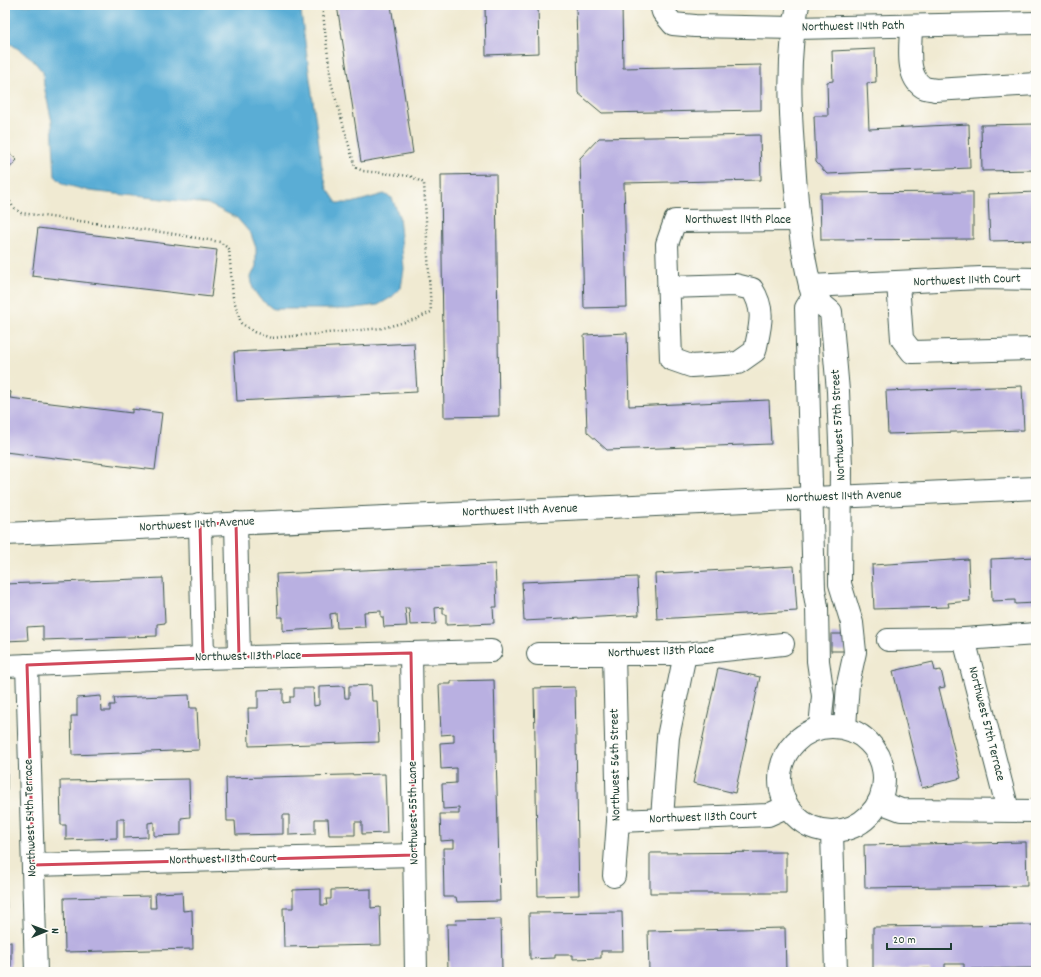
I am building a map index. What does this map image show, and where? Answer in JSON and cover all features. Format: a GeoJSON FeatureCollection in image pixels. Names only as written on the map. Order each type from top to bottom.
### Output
{"type":"FeatureCollection","features":[{"type":"Feature","properties":{"kind":"street","name":"Northwest 114th Path"},"geometry":{"type":"LineString","coordinates":[[661,5],[663,12],[673,24],[695,26],[795,28],[911,27],[1036,23]]}},
{"type":"Feature","properties":{"kind":"street"},"geometry":{"type":"LineString","coordinates":[[798,5],[790,104],[798,220],[812,292],[806,308],[811,498],[822,696],[820,727]]}},
{"type":"Feature","properties":{"kind":"street","name":"Northwest 114th Path"},"geometry":{"type":"LineString","coordinates":[[911,27],[912,72],[916,81],[924,87],[935,90],[1026,86],[1036,84]]}},
{"type":"Feature","properties":{"kind":"street","name":"Northwest 114th Place"},"geometry":{"type":"LineString","coordinates":[[668,288],[735,285],[752,288],[760,301],[761,320],[755,350],[738,363],[691,366],[671,359],[668,288],[667,244],[675,221],[798,220]]}},
{"type":"Feature","properties":{"kind":"street","name":"Northwest 114th Court"},"geometry":{"type":"LineString","coordinates":[[812,292],[898,283],[981,278],[1036,279]]}},
{"type":"Feature","properties":{"kind":"street","name":"Northwest 114th Court"},"geometry":{"type":"LineString","coordinates":[[898,283],[902,339],[912,352],[1036,349]]}},
{"type":"Feature","properties":{"kind":"street","name":"Northwest 57th Street"},"geometry":{"type":"LineString","coordinates":[[812,292],[831,312],[838,391],[842,497],[840,584],[853,630],[855,652],[850,673],[845,727]]}},
{"type":"Feature","properties":{"kind":"street"},"geometry":{"type":"LineString","coordinates":[[807,349],[834,348]]}},
{"type":"Feature","properties":{"kind":"street","name":"Northwest 114th Avenue"},"geometry":{"type":"LineString","coordinates":[[5,534],[200,524],[1036,488]]}},
{"type":"Feature","properties":{"kind":"street"},"geometry":{"type":"LineString","coordinates":[[236,523],[239,657]]}},
{"type":"Feature","properties":{"kind":"street"},"geometry":{"type":"LineString","coordinates":[[200,524],[203,658]]}},
{"type":"Feature","properties":{"kind":"street"},"geometry":{"type":"LineString","coordinates":[[888,640],[1036,634]]}},
{"type":"Feature","properties":{"kind":"street","name":"Northwest 57th Terrace"},"geometry":{"type":"LineString","coordinates":[[964,638],[1008,810]]}},
{"type":"Feature","properties":{"kind":"street","name":"Northwest 113th Place"},"geometry":{"type":"LineString","coordinates":[[538,654],[685,654],[784,644]]}},
{"type":"Feature","properties":{"kind":"street","name":"Northwest 113th Place"},"geometry":{"type":"LineString","coordinates":[[5,666],[203,658],[491,651]]}},
{"type":"Feature","properties":{"kind":"street","name":"Northwest 55th Lane"},"geometry":{"type":"LineString","coordinates":[[410,653],[416,972]]}},
{"type":"Feature","properties":{"kind":"street","name":"Northwest 56th Street"},"geometry":{"type":"LineString","coordinates":[[614,654],[618,821],[614,876]]}},
{"type":"Feature","properties":{"kind":"street"},"geometry":{"type":"LineString","coordinates":[[662,818],[668,737],[685,654]]}},
{"type":"Feature","properties":{"kind":"street","name":"Northwest 54th Terrace"},"geometry":{"type":"LineString","coordinates":[[27,665],[36,972]]}},
{"type":"Feature","properties":{"kind":"street"},"geometry":{"type":"LineString","coordinates":[[820,674],[850,673]]}},
{"type":"Feature","properties":{"kind":"street"},"geometry":{"type":"LineString","coordinates":[[820,727],[845,727],[866,738],[880,757],[885,780],[880,802],[868,818],[851,828],[832,832],[814,829],[799,820],[786,807],[779,783],[783,758],[798,738],[820,727]]}},
{"type":"Feature","properties":{"kind":"street"},"geometry":{"type":"LineString","coordinates":[[880,802],[901,810],[1036,811]]}},
{"type":"Feature","properties":{"kind":"street","name":"Northwest 113th Court"},"geometry":{"type":"LineString","coordinates":[[618,821],[662,818],[768,815],[786,807]]}},
{"type":"Feature","properties":{"kind":"street"},"geometry":{"type":"LineString","coordinates":[[832,832],[836,972]]}},
{"type":"Feature","properties":{"kind":"street","name":"Northwest 113th Court"},"geometry":{"type":"LineString","coordinates":[[33,865],[414,855]]}},
{"type":"Feature","properties":{"kind":"path"},"geometry":{"type":"LineString","coordinates":[[8,198],[13,207],[21,213],[168,233],[220,242],[229,249],[233,297],[241,323],[254,332],[271,338],[383,328],[416,319],[431,312],[424,183],[410,176],[363,171],[355,167],[331,82],[322,5]]}},
{"type":"Feature","properties":{"kind":"highlighted area"},"geometry":{"type":"Polygon","coordinates":[[[236,523],[239,657],[411,653],[414,855],[33,865],[27,665],[203,658],[200,524],[236,523]]]}},
{"type":"Feature","properties":{"kind":"water"},"geometry":{"type":"Polygon","coordinates":[[[5,5],[300,5],[322,167],[327,188],[337,203],[352,203],[384,194],[392,198],[399,216],[404,269],[401,288],[392,297],[378,305],[348,309],[273,309],[260,299],[253,289],[251,277],[256,266],[256,248],[251,234],[237,218],[208,204],[89,191],[63,184],[55,176],[52,122],[44,86],[43,72],[30,57],[5,40],[5,5]]]}},
{"type":"Feature","properties":{"kind":"building"},"geometry":{"type":"Polygon","coordinates":[[[337,5],[391,5],[413,153],[361,162],[337,5]]]}},
{"type":"Feature","properties":{"kind":"building"},"geometry":{"type":"Polygon","coordinates":[[[485,5],[538,5],[539,53],[486,55],[485,5]]]}},
{"type":"Feature","properties":{"kind":"building"},"geometry":{"type":"Polygon","coordinates":[[[576,5],[622,5],[623,68],[761,65],[761,110],[602,113],[578,93],[576,5]]]}},
{"type":"Feature","properties":{"kind":"building"},"geometry":{"type":"Polygon","coordinates":[[[875,49],[876,82],[867,83],[869,129],[969,124],[970,168],[827,174],[816,162],[814,116],[828,116],[827,82],[833,81],[832,51],[875,49]]]}},
{"type":"Feature","properties":{"kind":"building"},"geometry":{"type":"Polygon","coordinates":[[[1036,124],[1036,170],[982,171],[981,125],[1036,124]]]}},
{"type":"Feature","properties":{"kind":"building"},"geometry":{"type":"Polygon","coordinates":[[[760,135],[761,180],[624,183],[627,307],[584,308],[580,158],[599,138],[760,135]]]}},
{"type":"Feature","properties":{"kind":"building"},"geometry":{"type":"Polygon","coordinates":[[[5,149],[17,160],[5,173],[5,149]]]}},
{"type":"Feature","properties":{"kind":"building"},"geometry":{"type":"Polygon","coordinates":[[[496,174],[499,416],[444,417],[441,175],[496,174]]]}},
{"type":"Feature","properties":{"kind":"building"},"geometry":{"type":"Polygon","coordinates":[[[973,192],[973,239],[821,240],[820,193],[973,192]]]}},
{"type":"Feature","properties":{"kind":"building"},"geometry":{"type":"Polygon","coordinates":[[[1036,192],[1036,240],[990,241],[988,194],[1036,192]]]}},
{"type":"Feature","properties":{"kind":"building"},"geometry":{"type":"Polygon","coordinates":[[[38,228],[217,250],[211,297],[32,276],[38,228]]]}},
{"type":"Feature","properties":{"kind":"building"},"geometry":{"type":"Polygon","coordinates":[[[627,333],[629,406],[769,400],[771,444],[607,450],[587,432],[584,335],[627,333]]]}},
{"type":"Feature","properties":{"kind":"building"},"geometry":{"type":"Polygon","coordinates":[[[414,343],[417,392],[237,401],[234,352],[414,343]]]}},
{"type":"Feature","properties":{"kind":"building"},"geometry":{"type":"Polygon","coordinates":[[[1022,386],[1024,430],[888,434],[886,391],[1022,386]]]}},
{"type":"Feature","properties":{"kind":"building"},"geometry":{"type":"Polygon","coordinates":[[[5,391],[11,392],[10,398],[132,413],[132,409],[162,413],[155,470],[5,452],[5,391]]]}},
{"type":"Feature","properties":{"kind":"building"},"geometry":{"type":"Polygon","coordinates":[[[1036,557],[1036,603],[1015,604],[1015,600],[992,601],[991,559],[1036,557]]]}},
{"type":"Feature","properties":{"kind":"building"},"geometry":{"type":"Polygon","coordinates":[[[968,559],[970,601],[948,603],[949,607],[874,609],[872,565],[968,559]]]}},
{"type":"Feature","properties":{"kind":"building"},"geometry":{"type":"Polygon","coordinates":[[[495,564],[497,607],[493,607],[494,623],[446,625],[446,614],[443,614],[443,607],[435,608],[436,624],[410,625],[409,608],[405,608],[407,626],[384,627],[381,611],[364,612],[365,627],[337,628],[336,613],[330,614],[331,628],[283,631],[283,617],[278,617],[276,574],[495,564]]]}},
{"type":"Feature","properties":{"kind":"building"},"geometry":{"type":"Polygon","coordinates":[[[794,566],[797,611],[657,619],[655,574],[794,566]]]}},
{"type":"Feature","properties":{"kind":"building"},"geometry":{"type":"Polygon","coordinates":[[[637,577],[639,615],[524,621],[522,582],[637,577]]]}},
{"type":"Feature","properties":{"kind":"building"},"geometry":{"type":"Polygon","coordinates":[[[163,578],[165,623],[157,624],[157,636],[43,640],[43,626],[27,627],[28,640],[5,641],[5,584],[163,578]]]}},
{"type":"Feature","properties":{"kind":"building"},"geometry":{"type":"Polygon","coordinates":[[[831,634],[846,634],[846,651],[831,651],[831,634]]]}},
{"type":"Feature","properties":{"kind":"building"},"geometry":{"type":"Polygon","coordinates":[[[933,662],[935,671],[941,670],[945,687],[939,688],[961,778],[922,788],[893,671],[933,662]]]}},
{"type":"Feature","properties":{"kind":"building"},"geometry":{"type":"Polygon","coordinates":[[[718,668],[760,677],[735,793],[693,783],[718,668]]]}},
{"type":"Feature","properties":{"kind":"building"},"geometry":{"type":"Polygon","coordinates":[[[494,680],[500,901],[457,902],[456,897],[444,897],[443,848],[454,848],[454,840],[441,841],[440,814],[459,814],[459,808],[443,809],[442,784],[456,783],[456,768],[441,769],[440,743],[454,742],[454,734],[441,735],[439,684],[451,684],[451,681],[494,680]]]}},
{"type":"Feature","properties":{"kind":"building"},"geometry":{"type":"Polygon","coordinates":[[[371,685],[372,701],[377,701],[379,742],[249,746],[248,708],[258,708],[258,690],[283,689],[283,703],[290,702],[290,697],[294,697],[294,688],[313,688],[314,706],[319,705],[319,687],[344,686],[345,698],[349,698],[349,686],[371,685]]]}},
{"type":"Feature","properties":{"kind":"building"},"geometry":{"type":"Polygon","coordinates":[[[575,687],[579,895],[538,896],[534,688],[575,687]]]}},
{"type":"Feature","properties":{"kind":"building"},"geometry":{"type":"Polygon","coordinates":[[[189,695],[190,708],[197,708],[199,750],[72,755],[71,716],[77,716],[77,698],[101,696],[102,711],[110,711],[110,705],[115,705],[114,698],[189,695]]]}},
{"type":"Feature","properties":{"kind":"building"},"geometry":{"type":"Polygon","coordinates":[[[5,761],[7,761],[7,789],[5,789],[5,761]]]}},
{"type":"Feature","properties":{"kind":"building"},"geometry":{"type":"Polygon","coordinates":[[[385,774],[387,833],[362,834],[362,822],[355,822],[355,835],[329,835],[328,819],[315,819],[315,834],[289,835],[289,815],[283,815],[283,834],[236,835],[235,821],[227,821],[226,778],[385,774]]]}},
{"type":"Feature","properties":{"kind":"building"},"geometry":{"type":"Polygon","coordinates":[[[189,779],[190,817],[181,818],[181,835],[154,836],[154,822],[148,823],[148,837],[124,838],[124,819],[117,819],[117,838],[66,840],[66,825],[61,825],[60,781],[189,779]]]}},
{"type":"Feature","properties":{"kind":"building"},"geometry":{"type":"Polygon","coordinates":[[[5,833],[7,833],[7,861],[5,861],[5,833]]]}},
{"type":"Feature","properties":{"kind":"building"},"geometry":{"type":"Polygon","coordinates":[[[1026,842],[1027,886],[865,888],[864,845],[1026,842]]]}},
{"type":"Feature","properties":{"kind":"building"},"geometry":{"type":"Polygon","coordinates":[[[786,852],[786,893],[650,893],[650,853],[786,852]]]}},
{"type":"Feature","properties":{"kind":"building"},"geometry":{"type":"Polygon","coordinates":[[[5,875],[7,917],[5,918],[5,875]]]}},
{"type":"Feature","properties":{"kind":"building"},"geometry":{"type":"Polygon","coordinates":[[[321,889],[321,905],[327,905],[326,899],[331,899],[331,890],[371,889],[371,908],[380,907],[381,945],[284,947],[283,908],[293,908],[293,890],[321,889]]]}},
{"type":"Feature","properties":{"kind":"building"},"geometry":{"type":"Polygon","coordinates":[[[182,892],[183,911],[192,910],[193,949],[65,952],[64,898],[150,896],[150,908],[156,908],[155,893],[182,892]]]}},
{"type":"Feature","properties":{"kind":"building"},"geometry":{"type":"Polygon","coordinates":[[[622,912],[623,951],[601,951],[601,958],[573,959],[573,955],[555,955],[555,958],[530,959],[529,913],[622,912]]]}},
{"type":"Feature","properties":{"kind":"building"},"geometry":{"type":"Polygon","coordinates":[[[501,919],[502,972],[448,972],[447,924],[457,924],[456,920],[501,919]]]}},
{"type":"Feature","properties":{"kind":"building"},"geometry":{"type":"Polygon","coordinates":[[[1033,925],[1034,968],[964,969],[964,964],[945,964],[945,972],[930,972],[930,969],[873,970],[873,927],[1033,925]]]}},
{"type":"Feature","properties":{"kind":"building"},"geometry":{"type":"Polygon","coordinates":[[[785,928],[786,972],[649,972],[648,931],[785,928]]]}},
{"type":"Feature","properties":{"kind":"building"},"geometry":{"type":"Polygon","coordinates":[[[5,942],[11,942],[11,972],[5,972],[5,942]]]}}]}
